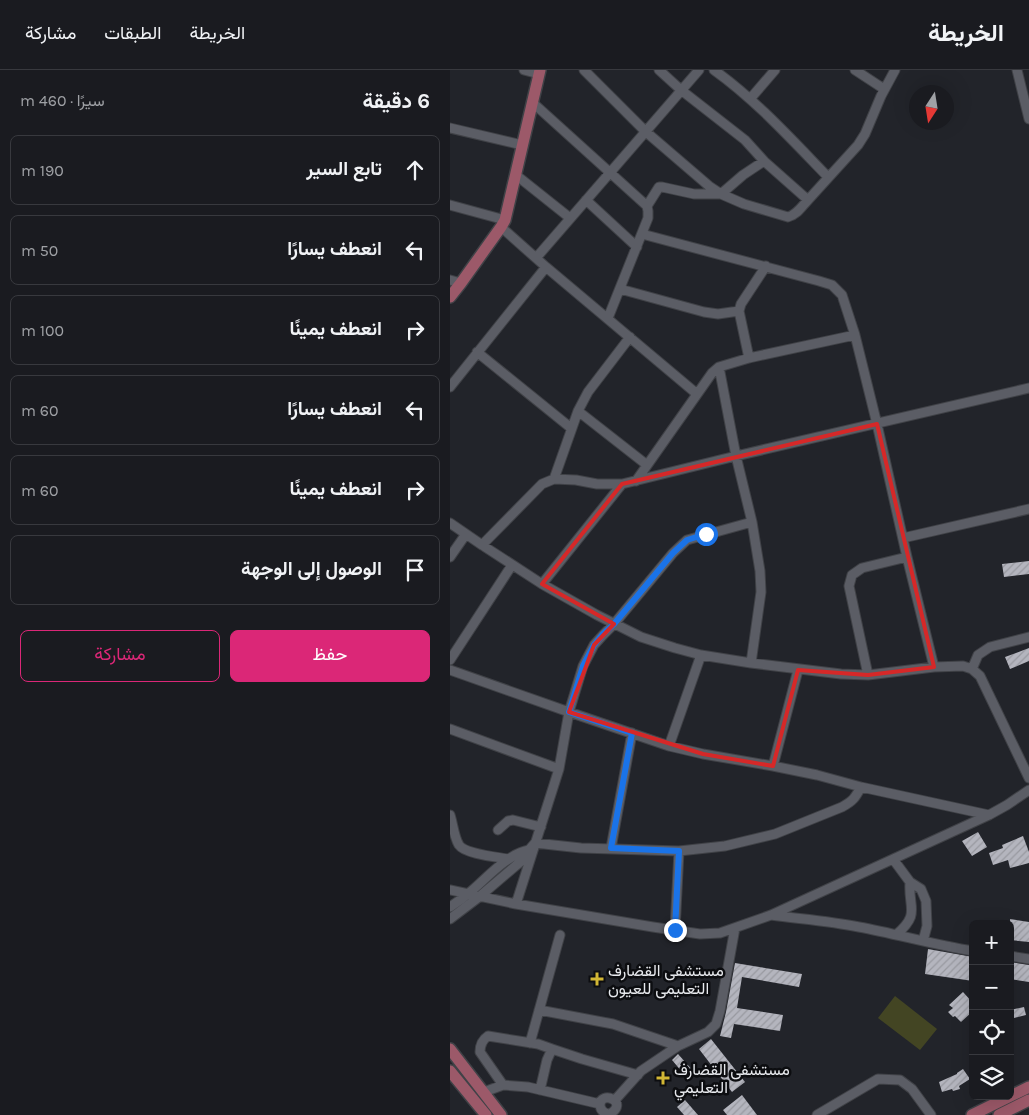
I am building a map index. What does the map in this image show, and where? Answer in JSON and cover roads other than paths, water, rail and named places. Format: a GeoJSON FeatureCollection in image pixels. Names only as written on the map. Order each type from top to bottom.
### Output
{"type":"FeatureCollection","features":[{"type":"Feature","properties":{"kind":"main road"},"geometry":{"type":"LineString","coordinates":[[450,297],[456,281],[503,223],[516,175],[539,72]]}},
{"type":"Feature","properties":{"kind":"main road"},"geometry":{"type":"LineString","coordinates":[[450,1049],[498,1111]]}},
{"type":"Feature","properties":{"kind":"main road"},"geometry":{"type":"LineString","coordinates":[[450,1071],[485,1115]]}},
{"type":"Feature","properties":{"kind":"main road"},"geometry":{"type":"LineString","coordinates":[[972,1115],[985,1112],[1029,1088]]}},
{"type":"Feature","properties":{"kind":"main road"},"geometry":{"type":"LineString","coordinates":[[999,1115],[1029,1100]]}},
{"type":"Feature","properties":{"kind":"street"},"geometry":{"type":"LineString","coordinates":[[524,70],[539,72]]}},
{"type":"Feature","properties":{"kind":"street"},"geometry":{"type":"LineString","coordinates":[[584,70],[645,130],[684,165],[721,194],[744,204],[788,217],[796,213],[858,145],[895,70]]}},
{"type":"Feature","properties":{"kind":"street"},"geometry":{"type":"LineString","coordinates":[[659,70],[681,90],[746,140],[764,161],[808,200]]}},
{"type":"Feature","properties":{"kind":"street"},"geometry":{"type":"LineString","coordinates":[[536,258],[699,70]]}},
{"type":"Feature","properties":{"kind":"street"},"geometry":{"type":"LineString","coordinates":[[714,70],[750,99],[828,177]]}},
{"type":"Feature","properties":{"kind":"street"},"geometry":{"type":"LineString","coordinates":[[750,99],[775,70]]}},
{"type":"Feature","properties":{"kind":"street"},"geometry":{"type":"LineString","coordinates":[[855,70],[884,89]]}},
{"type":"Feature","properties":{"kind":"street"},"geometry":{"type":"LineString","coordinates":[[1018,70],[1027,100],[1029,119]]}},
{"type":"Feature","properties":{"kind":"street"},"geometry":{"type":"LineString","coordinates":[[532,102],[610,172],[646,206],[648,211],[648,218],[608,318]]}},
{"type":"Feature","properties":{"kind":"street"},"geometry":{"type":"LineString","coordinates":[[450,128],[522,145]]}},
{"type":"Feature","properties":{"kind":"street"},"geometry":{"type":"LineString","coordinates":[[646,206],[658,187],[662,186],[694,194],[721,194],[743,175],[764,161]]}},
{"type":"Feature","properties":{"kind":"street"},"geometry":{"type":"LineString","coordinates":[[516,175],[570,218]]}},
{"type":"Feature","properties":{"kind":"street"},"geometry":{"type":"LineString","coordinates":[[586,200],[637,247]]}},
{"type":"Feature","properties":{"kind":"street"},"geometry":{"type":"LineString","coordinates":[[450,205],[503,223],[546,267],[697,394]]}},
{"type":"Feature","properties":{"kind":"street"},"geometry":{"type":"LineString","coordinates":[[642,234],[832,285],[842,295],[855,335],[934,667]]}},
{"type":"Feature","properties":{"kind":"street"},"geometry":{"type":"LineString","coordinates":[[749,358],[739,311],[741,304],[766,266]]}},
{"type":"Feature","properties":{"kind":"street"},"geometry":{"type":"LineString","coordinates":[[450,387],[546,267]]}},
{"type":"Feature","properties":{"kind":"street"},"geometry":{"type":"LineString","coordinates":[[620,289],[704,312],[718,314],[739,311]]}},
{"type":"Feature","properties":{"kind":"street"},"geometry":{"type":"LineString","coordinates":[[636,481],[712,373],[719,367],[749,358],[855,335]]}},
{"type":"Feature","properties":{"kind":"street"},"geometry":{"type":"LineString","coordinates":[[554,479],[571,428],[588,392],[630,337]]}},
{"type":"Feature","properties":{"kind":"street"},"geometry":{"type":"LineString","coordinates":[[477,352],[571,428]]}},
{"type":"Feature","properties":{"kind":"street"},"geometry":{"type":"LineString","coordinates":[[719,367],[736,456],[752,522],[760,571],[761,592],[751,663]]}},
{"type":"Feature","properties":{"kind":"street"},"geometry":{"type":"LineString","coordinates":[[482,545],[542,484],[554,479],[576,480],[597,484],[622,484],[1029,388]]}},
{"type":"Feature","properties":{"kind":"street"},"geometry":{"type":"LineString","coordinates":[[578,411],[647,465]]}},
{"type":"Feature","properties":{"kind":"street"},"geometry":{"type":"LineString","coordinates":[[542,584],[622,484]]}},
{"type":"Feature","properties":{"kind":"street"},"geometry":{"type":"LineString","coordinates":[[902,538],[1029,509]]}},
{"type":"Feature","properties":{"kind":"street"},"geometry":{"type":"LineString","coordinates":[[450,919],[526,857],[532,846],[559,769],[569,712],[583,666],[594,645],[673,553],[687,540],[752,522]]}},
{"type":"Feature","properties":{"kind":"street"},"geometry":{"type":"LineString","coordinates":[[450,523],[542,584],[614,624],[641,637],[674,648],[700,655],[751,663],[841,674],[868,675],[934,667],[962,666],[972,669],[980,676],[1029,778]]}},
{"type":"Feature","properties":{"kind":"street"},"geometry":{"type":"LineString","coordinates":[[450,557],[466,534]]}},
{"type":"Feature","properties":{"kind":"street"},"geometry":{"type":"LineString","coordinates":[[868,675],[849,586],[852,575],[862,568],[907,557]]}},
{"type":"Feature","properties":{"kind":"street"},"geometry":{"type":"LineString","coordinates":[[450,660],[512,565]]}},
{"type":"Feature","properties":{"kind":"street"},"geometry":{"type":"LineString","coordinates":[[972,669],[978,655],[990,647],[1029,637]]}},
{"type":"Feature","properties":{"kind":"street"},"geometry":{"type":"LineString","coordinates":[[669,746],[700,655]]}},
{"type":"Feature","properties":{"kind":"street"},"geometry":{"type":"LineString","coordinates":[[450,670],[669,746],[817,775],[861,787],[989,815]]}},
{"type":"Feature","properties":{"kind":"street"},"geometry":{"type":"LineString","coordinates":[[773,766],[798,670]]}},
{"type":"Feature","properties":{"kind":"street"},"geometry":{"type":"LineString","coordinates":[[450,729],[559,769]]}},
{"type":"Feature","properties":{"kind":"street"},"geometry":{"type":"LineString","coordinates":[[611,848],[632,733]]}},
{"type":"Feature","properties":{"kind":"street"},"geometry":{"type":"LineString","coordinates":[[450,907],[508,859],[532,846],[679,851],[725,846],[776,834],[851,802],[861,787]]}},
{"type":"Feature","properties":{"kind":"street"},"geometry":{"type":"LineString","coordinates":[[450,890],[516,904],[700,934],[720,933],[771,915],[989,815],[1029,790]]}},
{"type":"Feature","properties":{"kind":"street"},"geometry":{"type":"LineString","coordinates":[[450,815],[458,844],[461,848],[508,859]]}},
{"type":"Feature","properties":{"kind":"street"},"geometry":{"type":"LineString","coordinates":[[498,830],[508,821],[513,820],[540,827]]}},
{"type":"Feature","properties":{"kind":"street"},"geometry":{"type":"LineString","coordinates":[[516,904],[532,846]]}},
{"type":"Feature","properties":{"kind":"street"},"geometry":{"type":"LineString","coordinates":[[675,930],[679,851]]}},
{"type":"Feature","properties":{"kind":"street"},"geometry":{"type":"LineString","coordinates":[[893,859],[910,882],[921,889],[926,901],[927,926],[923,941]]}},
{"type":"Feature","properties":{"kind":"street"},"geometry":{"type":"LineString","coordinates":[[896,935],[911,918],[910,882]]}},
{"type":"Feature","properties":{"kind":"street"},"geometry":{"type":"LineString","coordinates":[[771,915],[860,927],[969,949]]}},
{"type":"Feature","properties":{"kind":"street"},"geometry":{"type":"LineString","coordinates":[[615,1100],[638,1075],[678,1046],[708,1032],[716,1024],[735,928]]}},
{"type":"Feature","properties":{"kind":"street"},"geometry":{"type":"LineString","coordinates":[[530,1043],[560,935]]}},
{"type":"Feature","properties":{"kind":"street"},"geometry":{"type":"LineString","coordinates":[[1014,957],[1029,959]]}},
{"type":"Feature","properties":{"kind":"street"},"geometry":{"type":"LineString","coordinates":[[539,1010],[613,1024],[678,1046]]}},
{"type":"Feature","properties":{"kind":"street"},"geometry":{"type":"LineString","coordinates":[[504,1085],[480,1052],[481,1043],[488,1036],[538,1044],[638,1075]]}},
{"type":"Feature","properties":{"kind":"street"},"geometry":{"type":"LineString","coordinates":[[540,1090],[547,1060],[552,1049]]}},
{"type":"Feature","properties":{"kind":"street"},"geometry":{"type":"LineString","coordinates":[[818,1115],[878,1079],[900,1080],[912,1089],[931,1115]]}},
{"type":"Feature","properties":{"kind":"street"},"geometry":{"type":"LineString","coordinates":[[484,1092],[504,1085],[528,1087],[600,1104]]}},
{"type":"Feature","properties":{"kind":"street"},"geometry":{"type":"LineString","coordinates":[[606,1097],[615,1100],[617,1105],[613,1113],[608,1114],[601,1109],[600,1104],[606,1097]]}},
{"type":"Feature","properties":{"kind":"street"},"geometry":{"type":"LineString","coordinates":[[485,1115],[498,1111]]}},
{"type":"Feature","properties":{"kind":"place","name":"مستشفى القضارف التعليمى للعيون"},"geometry":{"type":"Point","coordinates":[597,979]}},
{"type":"Feature","properties":{"kind":"place","name":"مستشفى القضارف التعليمي"},"geometry":{"type":"Point","coordinates":[663,1078]}}]}
